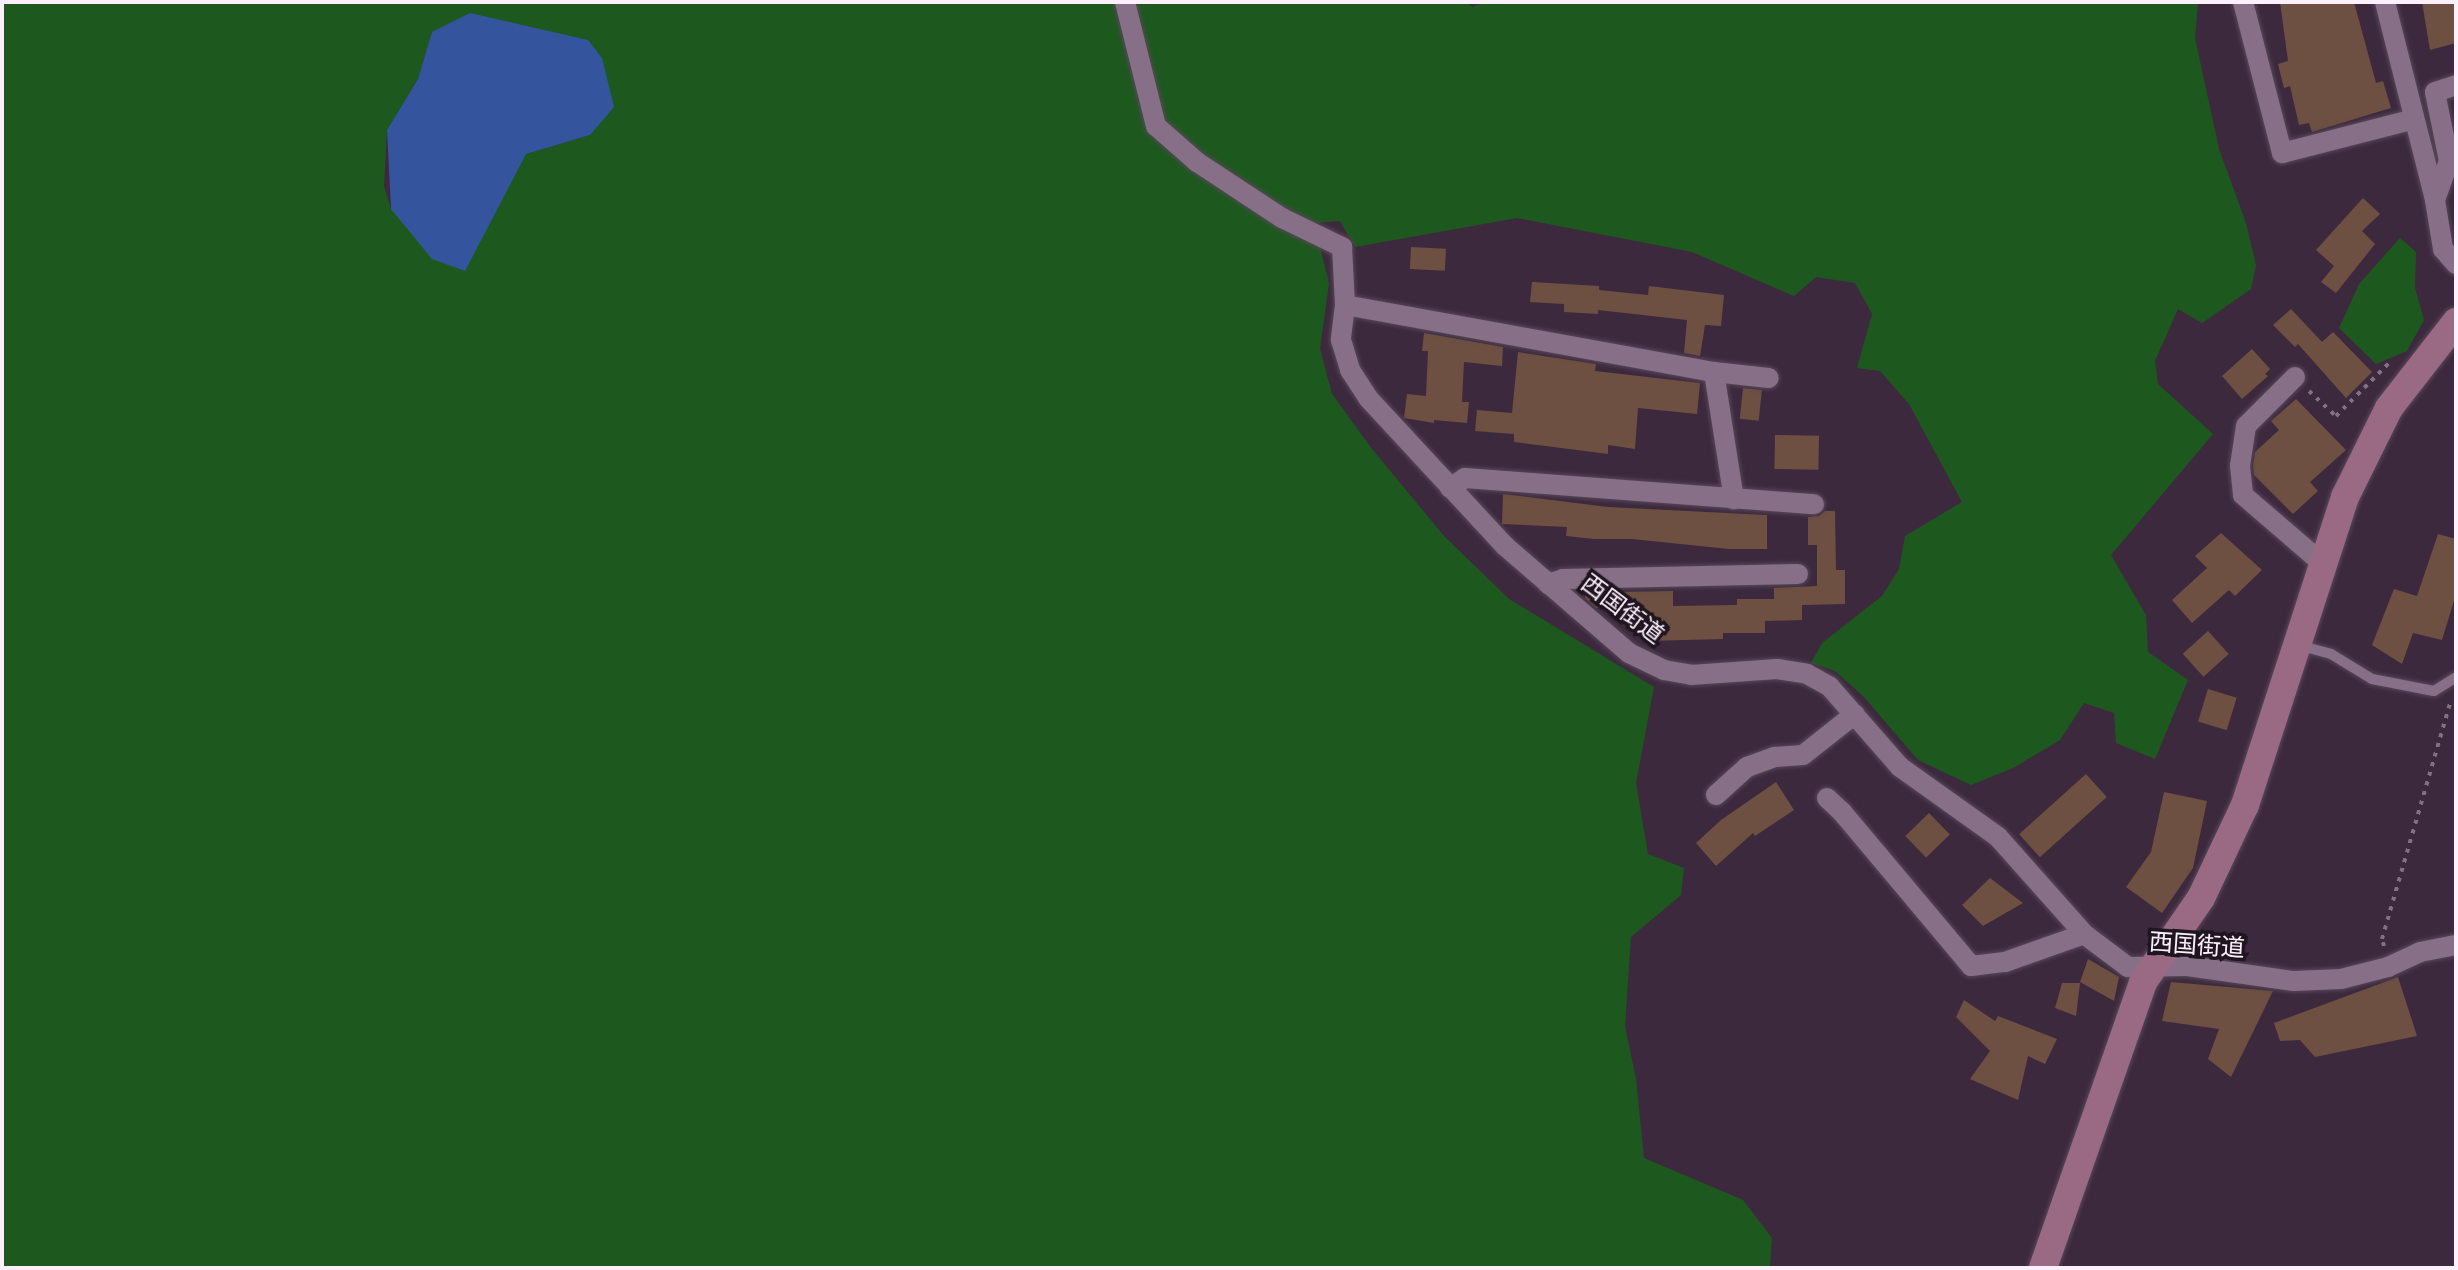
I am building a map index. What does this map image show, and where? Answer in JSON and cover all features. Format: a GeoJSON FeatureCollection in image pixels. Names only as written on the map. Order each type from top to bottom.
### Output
{"type":"FeatureCollection","features":[{"type":"Feature","properties":{"kind":"street","name":"西国街道"},"geometry":{"type":"LineString","coordinates":[[1125,2],[1156,126],[1197,162],[1282,218],[1342,247],[1345,305],[1341,340],[1350,370],[1368,398],[1505,546],[1629,653],[1664,670],[1691,675],[1777,669],[1807,674],[1830,687],[1900,767],[1998,837],[2084,934],[2128,967],[2187,966],[2294,981],[2341,979],[2388,967],[2420,952],[2456,945]]}},
{"type":"Feature","properties":{"kind":"street"},"geometry":{"type":"LineString","coordinates":[[2243,2],[2282,153],[2414,119]]}},
{"type":"Feature","properties":{"kind":"street"},"geometry":{"type":"LineString","coordinates":[[2385,2],[2435,200],[2443,249],[2456,264]]}},
{"type":"Feature","properties":{"kind":"street"},"geometry":{"type":"LineString","coordinates":[[2435,200],[2449,161],[2435,92],[2456,85]]}},
{"type":"Feature","properties":{"kind":"street"},"geometry":{"type":"LineString","coordinates":[[1345,305],[1714,372],[1769,378]]}},
{"type":"Feature","properties":{"kind":"street"},"geometry":{"type":"LineString","coordinates":[[2043,1268],[2143,982],[2201,898],[2245,805],[2345,497],[2389,408],[2456,322]]}},
{"type":"Feature","properties":{"kind":"street"},"geometry":{"type":"LineString","coordinates":[[1714,372],[1734,499]]}},
{"type":"Feature","properties":{"kind":"street"},"geometry":{"type":"LineString","coordinates":[[2295,377],[2246,426],[2240,466],[2243,495],[2322,563]]}},
{"type":"Feature","properties":{"kind":"street"},"geometry":{"type":"LineString","coordinates":[[1450,488],[1465,478],[1814,504]]}},
{"type":"Feature","properties":{"kind":"street"},"geometry":{"type":"LineString","coordinates":[[1548,584],[1563,579],[1798,574]]}},
{"type":"Feature","properties":{"kind":"street"},"geometry":{"type":"LineString","coordinates":[[1716,795],[1747,767],[1775,757],[1803,755],[1855,714]]}},
{"type":"Feature","properties":{"kind":"street"},"geometry":{"type":"LineString","coordinates":[[1827,798],[1971,966],[2005,962],[2084,934]]}},
{"type":"Feature","properties":{"kind":"lane"},"geometry":{"type":"LineString","coordinates":[[2296,645],[2331,654],[2372,679],[2434,691],[2456,677]]}},
{"type":"Feature","properties":{"kind":"path"},"geometry":{"type":"LineString","coordinates":[[2295,377],[2336,416],[2375,374],[2400,358]]}},
{"type":"Feature","properties":{"kind":"path"},"geometry":{"type":"LineString","coordinates":[[2388,967],[2382,939],[2452,696]]}},
{"type":"Feature","properties":{"kind":"green space"},"geometry":{"type":"Polygon","coordinates":[[[2,2],[1465,2],[1473,7],[1481,2],[2198,2],[2195,38],[2219,149],[2246,223],[2256,265],[2251,289],[2202,323],[2178,309],[2155,361],[2158,384],[2213,434],[2111,555],[2146,615],[2148,652],[2188,680],[2155,759],[2116,743],[2114,713],[2084,703],[2060,740],[2013,768],[1971,785],[1918,760],[1863,696],[1835,671],[1811,663],[1822,643],[1882,596],[1899,569],[1905,536],[1962,502],[1909,404],[1880,371],[1857,368],[1872,314],[1855,283],[1816,277],[1794,296],[1692,252],[1517,218],[1355,247],[1340,221],[1314,223],[1329,283],[1320,349],[1332,394],[1372,449],[1444,536],[1509,599],[1654,687],[1636,783],[1648,854],[1684,868],[1681,895],[1631,937],[1625,1026],[1636,1079],[1644,1158],[1743,1200],[1772,1238],[1770,1268],[2,1268],[2,2]],[[432,32],[418,79],[387,130],[384,186],[391,209],[526,154],[590,135],[432,32]]]}},
{"type":"Feature","properties":{"kind":"green space"},"geometry":{"type":"Polygon","coordinates":[[[2400,238],[2416,252],[2415,288],[2424,320],[2407,351],[2376,364],[2339,328],[2359,284],[2400,238]]]}},
{"type":"Feature","properties":{"kind":"water"},"geometry":{"type":"Polygon","coordinates":[[[470,13],[588,40],[602,58],[614,107],[590,135],[526,154],[465,271],[432,259],[391,209],[387,130],[418,79],[432,32],[470,13]]]}},
{"type":"Feature","properties":{"kind":"building"},"geometry":{"type":"Polygon","coordinates":[[[2280,2],[2354,2],[2376,83],[2383,81],[2391,108],[2312,132],[2309,123],[2299,125],[2290,86],[2284,88],[2278,64],[2288,61],[2280,2]]]}},
{"type":"Feature","properties":{"kind":"building"},"geometry":{"type":"Polygon","coordinates":[[[2422,2],[2456,2],[2456,43],[2430,50],[2422,2]]]}},
{"type":"Feature","properties":{"kind":"building"},"geometry":{"type":"Polygon","coordinates":[[[2363,198],[2380,214],[2362,231],[2375,244],[2336,293],[2321,282],[2334,266],[2316,250],[2363,198]]]}},
{"type":"Feature","properties":{"kind":"building"},"geometry":{"type":"Polygon","coordinates":[[[1411,247],[1446,249],[1445,271],[1410,269],[1411,247]]]}},
{"type":"Feature","properties":{"kind":"building"},"geometry":{"type":"Polygon","coordinates":[[[1532,282],[1599,286],[1599,290],[1648,295],[1649,286],[1724,295],[1721,326],[1705,325],[1700,356],[1684,353],[1687,320],[1598,310],[1598,314],[1564,312],[1564,304],[1530,302],[1532,282]]]}},
{"type":"Feature","properties":{"kind":"building"},"geometry":{"type":"Polygon","coordinates":[[[2291,309],[2322,342],[2333,332],[2372,372],[2346,398],[2298,344],[2295,347],[2273,325],[2291,309]]]}},
{"type":"Feature","properties":{"kind":"building"},"geometry":{"type":"Polygon","coordinates":[[[1424,333],[1503,347],[1502,366],[1464,362],[1462,402],[1469,402],[1467,423],[1434,420],[1434,423],[1404,418],[1407,394],[1426,396],[1428,351],[1422,351],[1424,333]]]}},
{"type":"Feature","properties":{"kind":"building"},"geometry":{"type":"Polygon","coordinates":[[[2252,349],[2270,369],[2265,374],[2268,376],[2242,399],[2222,376],[2252,349]]]}},
{"type":"Feature","properties":{"kind":"building"},"geometry":{"type":"Polygon","coordinates":[[[1518,352],[1596,364],[1595,371],[1700,383],[1697,414],[1638,408],[1635,449],[1608,445],[1608,454],[1514,442],[1514,434],[1475,431],[1477,410],[1512,413],[1518,352]]]}},
{"type":"Feature","properties":{"kind":"building"},"geometry":{"type":"Polygon","coordinates":[[[1743,388],[1762,390],[1759,421],[1740,419],[1743,388]]]}},
{"type":"Feature","properties":{"kind":"building"},"geometry":{"type":"Polygon","coordinates":[[[2296,399],[2346,450],[2310,482],[2318,491],[2293,514],[2254,475],[2253,466],[2255,452],[2279,430],[2271,421],[2296,399]]]}},
{"type":"Feature","properties":{"kind":"building"},"geometry":{"type":"Polygon","coordinates":[[[1775,435],[1819,436],[1818,470],[1774,469],[1775,435]]]}},
{"type":"Feature","properties":{"kind":"building"},"geometry":{"type":"Polygon","coordinates":[[[1503,494],[1608,507],[1767,515],[1767,549],[1594,539],[1566,536],[1567,527],[1502,524],[1503,494]]]}},
{"type":"Feature","properties":{"kind":"building"},"geometry":{"type":"Polygon","coordinates":[[[1825,511],[1835,511],[1836,570],[1845,570],[1845,604],[1802,605],[1802,620],[1765,621],[1765,633],[1723,633],[1723,639],[1646,641],[1646,619],[1617,618],[1617,592],[1673,591],[1673,606],[1737,605],[1737,599],[1774,599],[1774,588],[1817,586],[1817,545],[1808,545],[1808,517],[1819,516],[1825,511]]]}},
{"type":"Feature","properties":{"kind":"building"},"geometry":{"type":"Polygon","coordinates":[[[2221,533],[2262,570],[2235,596],[2229,590],[2192,623],[2172,600],[2207,568],[2195,556],[2221,533]]]}},
{"type":"Feature","properties":{"kind":"building"},"geometry":{"type":"Polygon","coordinates":[[[2438,534],[2456,539],[2456,594],[2442,640],[2413,633],[2402,664],[2372,645],[2394,589],[2417,596],[2438,534]]]}},
{"type":"Feature","properties":{"kind":"building"},"geometry":{"type":"Polygon","coordinates":[[[1613,591],[1612,608],[1596,608],[1585,598],[1585,592],[1613,591]]]}},
{"type":"Feature","properties":{"kind":"building"},"geometry":{"type":"Polygon","coordinates":[[[2208,631],[2229,654],[2203,677],[2183,654],[2208,631]]]}},
{"type":"Feature","properties":{"kind":"building"},"geometry":{"type":"Polygon","coordinates":[[[2208,689],[2237,698],[2227,730],[2198,722],[2208,689]]]}},
{"type":"Feature","properties":{"kind":"building"},"geometry":{"type":"Polygon","coordinates":[[[2086,774],[2107,797],[2040,857],[2019,834],[2086,774]]]}},
{"type":"Feature","properties":{"kind":"building"},"geometry":{"type":"Polygon","coordinates":[[[1776,782],[1794,810],[1755,836],[1753,833],[1716,866],[1696,843],[1721,820],[1776,782]]]}},
{"type":"Feature","properties":{"kind":"building"},"geometry":{"type":"Polygon","coordinates":[[[2164,792],[2207,801],[2193,868],[2162,913],[2126,887],[2151,852],[2164,792]]]}},
{"type":"Feature","properties":{"kind":"building"},"geometry":{"type":"Polygon","coordinates":[[[1929,813],[1950,835],[1926,858],[1905,836],[1929,813]]]}},
{"type":"Feature","properties":{"kind":"building"},"geometry":{"type":"Polygon","coordinates":[[[1990,878],[2023,903],[1983,926],[1962,905],[1990,878]]]}},
{"type":"Feature","properties":{"kind":"building"},"geometry":{"type":"Polygon","coordinates":[[[2088,959],[2119,977],[2114,1001],[2080,982],[2088,959]]]}},
{"type":"Feature","properties":{"kind":"building"},"geometry":{"type":"Polygon","coordinates":[[[2398,977],[2417,1036],[2315,1057],[2300,1040],[2280,1041],[2274,1023],[2398,977]]]}},
{"type":"Feature","properties":{"kind":"building"},"geometry":{"type":"Polygon","coordinates":[[[2171,982],[2273,991],[2231,1077],[2208,1059],[2219,1029],[2162,1021],[2171,982]]]}},
{"type":"Feature","properties":{"kind":"building"},"geometry":{"type":"Polygon","coordinates":[[[2062,983],[2080,983],[2076,1016],[2055,1008],[2062,983]]]}},
{"type":"Feature","properties":{"kind":"building"},"geometry":{"type":"Polygon","coordinates":[[[1964,1000],[1995,1021],[1998,1016],[2057,1039],[2045,1064],[2028,1056],[2018,1100],[1970,1079],[1990,1051],[1956,1017],[1964,1000]]]}}]}
